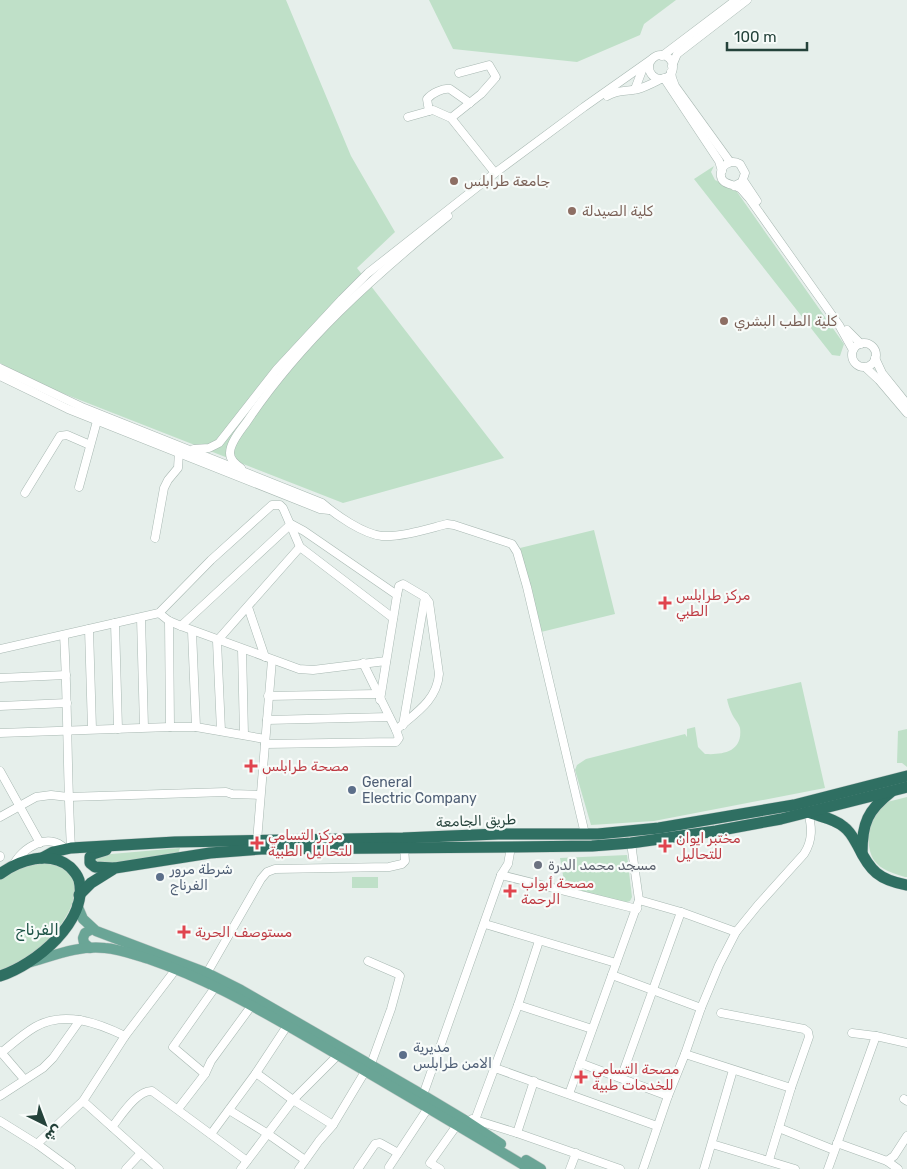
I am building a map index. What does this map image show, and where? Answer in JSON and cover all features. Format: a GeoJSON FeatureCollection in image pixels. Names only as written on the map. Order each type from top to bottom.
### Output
{"type":"FeatureCollection","features":[{"type":"Feature","properties":{"kind":"highway","name":"طريق الجامعة"},"geometry":{"type":"LineString","coordinates":[[4,871],[22,862],[42,858],[53,852],[121,845],[498,834],[586,834],[659,828],[721,819],[794,805],[907,776]]}},
{"type":"Feature","properties":{"kind":"highway","name":"طريق الجامعة"},"geometry":{"type":"LineString","coordinates":[[1,976],[28,963],[54,942],[69,922],[78,900],[100,876],[115,868],[210,853],[261,849],[592,846],[716,831],[808,812],[907,787]]}},
{"type":"Feature","properties":{"kind":"highway"},"geometry":{"type":"LineString","coordinates":[[862,854],[863,831],[867,817],[878,803],[894,790]]}},
{"type":"Feature","properties":{"kind":"highway"},"geometry":{"type":"LineString","coordinates":[[808,812],[836,821],[846,827],[876,874],[894,883],[907,885]]}},
{"type":"Feature","properties":{"kind":"highway"},"geometry":{"type":"LineString","coordinates":[[115,868],[95,867],[90,863],[90,857],[99,851],[121,845]]}},
{"type":"Feature","properties":{"kind":"highway"},"geometry":{"type":"LineString","coordinates":[[42,858],[58,860],[73,870],[78,877],[78,900]]}},
{"type":"Feature","properties":{"kind":"main road"},"geometry":{"type":"LineString","coordinates":[[78,900],[84,919],[92,929],[207,973],[241,990],[368,1067],[428,1108],[460,1122],[542,1169]]}},
{"type":"Feature","properties":{"kind":"main road"},"geometry":{"type":"LineString","coordinates":[[90,948],[84,943],[83,938],[85,933],[92,929]]}},
{"type":"Feature","properties":{"kind":"main road"},"geometry":{"type":"LineString","coordinates":[[28,963],[60,954],[104,947],[176,969],[216,986],[338,1055],[368,1067],[423,1095],[530,1169]]}},
{"type":"Feature","properties":{"kind":"street"},"geometry":{"type":"LineString","coordinates":[[190,449],[202,450],[215,446],[234,424],[267,394],[370,276],[495,173],[652,59],[662,56],[736,0]]}},
{"type":"Feature","properties":{"kind":"street"},"geometry":{"type":"LineString","coordinates":[[730,162],[675,86],[672,78],[672,69],[677,54],[747,0]]}},
{"type":"Feature","properties":{"kind":"street"},"geometry":{"type":"LineString","coordinates":[[662,56],[667,57],[672,69]]}},
{"type":"Feature","properties":{"kind":"street"},"geometry":{"type":"LineString","coordinates":[[652,59],[649,66],[650,72],[654,77],[662,79],[719,161],[724,181],[728,185],[742,190],[749,198],[842,329],[853,350],[854,361],[859,366],[865,367],[879,380],[907,414]]}},
{"type":"Feature","properties":{"kind":"street"},"geometry":{"type":"LineString","coordinates":[[451,118],[496,80],[489,65],[459,73]]}},
{"type":"Feature","properties":{"kind":"street"},"geometry":{"type":"LineString","coordinates":[[635,89],[644,66]]}},
{"type":"Feature","properties":{"kind":"street"},"geometry":{"type":"LineString","coordinates":[[370,276],[600,100],[615,91],[644,87],[662,79],[672,69]]}},
{"type":"Feature","properties":{"kind":"street"},"geometry":{"type":"LineString","coordinates":[[429,111],[427,99],[447,89],[450,89],[470,103]]}},
{"type":"Feature","properties":{"kind":"street"},"geometry":{"type":"LineString","coordinates":[[408,117],[433,110],[451,118],[495,173]]}},
{"type":"Feature","properties":{"kind":"street"},"geometry":{"type":"LineString","coordinates":[[722,170],[730,162],[737,162],[743,166],[744,180],[848,331],[861,344],[872,347],[882,373],[907,404]]}},
{"type":"Feature","properties":{"kind":"street"},"geometry":{"type":"LineString","coordinates":[[734,186],[744,180]]}},
{"type":"Feature","properties":{"kind":"street"},"geometry":{"type":"LineString","coordinates":[[853,350],[861,344]]}},
{"type":"Feature","properties":{"kind":"street"},"geometry":{"type":"LineString","coordinates":[[865,367],[872,363],[875,358]]}},
{"type":"Feature","properties":{"kind":"street"},"geometry":{"type":"LineString","coordinates":[[0,368],[84,408],[322,503],[329,510],[368,532],[382,536],[454,524],[509,542],[514,546],[526,587],[586,834]]}},
{"type":"Feature","properties":{"kind":"street"},"geometry":{"type":"LineString","coordinates":[[0,376],[48,401],[97,421],[320,509],[329,510]]}},
{"type":"Feature","properties":{"kind":"street"},"geometry":{"type":"LineString","coordinates":[[248,413],[242,429],[232,444],[230,456],[236,464],[248,473]]}},
{"type":"Feature","properties":{"kind":"street"},"geometry":{"type":"LineString","coordinates":[[79,486],[97,421]]}},
{"type":"Feature","properties":{"kind":"street"},"geometry":{"type":"LineString","coordinates":[[234,424],[242,429]]}},
{"type":"Feature","properties":{"kind":"street"},"geometry":{"type":"LineString","coordinates":[[25,493],[60,436],[67,435],[90,445]]}},
{"type":"Feature","properties":{"kind":"street"},"geometry":{"type":"LineString","coordinates":[[155,538],[164,488],[178,468],[179,452]]}},
{"type":"Feature","properties":{"kind":"street"},"geometry":{"type":"LineString","coordinates":[[0,649],[159,614],[211,560],[272,506],[280,505],[291,524],[300,548],[393,618]]}},
{"type":"Feature","properties":{"kind":"street"},"geometry":{"type":"LineString","coordinates":[[291,524],[304,530],[397,595]]}},
{"type":"Feature","properties":{"kind":"street"},"geometry":{"type":"LineString","coordinates":[[181,626],[291,524]]}},
{"type":"Feature","properties":{"kind":"street"},"geometry":{"type":"LineString","coordinates":[[221,731],[217,641],[300,548]]}},
{"type":"Feature","properties":{"kind":"street"},"geometry":{"type":"LineString","coordinates":[[379,697],[397,595],[399,586],[403,584],[425,597],[429,602],[439,674],[438,682],[430,700],[399,728]]}},
{"type":"Feature","properties":{"kind":"street"},"geometry":{"type":"LineString","coordinates":[[0,733],[196,727],[244,735],[265,742],[396,742],[399,738],[399,728],[425,597]]}},
{"type":"Feature","properties":{"kind":"street"},"geometry":{"type":"LineString","coordinates":[[248,607],[268,659],[267,720],[257,841]]}},
{"type":"Feature","properties":{"kind":"street"},"geometry":{"type":"LineString","coordinates":[[159,614],[168,621],[217,641],[306,670],[386,661]]}},
{"type":"Feature","properties":{"kind":"street"},"geometry":{"type":"LineString","coordinates":[[141,618],[144,728]]}},
{"type":"Feature","properties":{"kind":"street"},"geometry":{"type":"LineString","coordinates":[[168,621],[170,727]]}},
{"type":"Feature","properties":{"kind":"street"},"geometry":{"type":"LineString","coordinates":[[115,623],[118,729]]}},
{"type":"Feature","properties":{"kind":"street"},"geometry":{"type":"LineString","coordinates":[[89,629],[92,729]]}},
{"type":"Feature","properties":{"kind":"street"},"geometry":{"type":"LineString","coordinates":[[192,631],[196,727]]}},
{"type":"Feature","properties":{"kind":"street"},"geometry":{"type":"LineString","coordinates":[[64,635],[68,730],[68,849]]}},
{"type":"Feature","properties":{"kind":"street"},"geometry":{"type":"LineString","coordinates":[[242,649],[244,735]]}},
{"type":"Feature","properties":{"kind":"street"},"geometry":{"type":"LineString","coordinates":[[363,663],[389,717],[399,728]]}},
{"type":"Feature","properties":{"kind":"street"},"geometry":{"type":"LineString","coordinates":[[0,678],[66,675]]}},
{"type":"Feature","properties":{"kind":"street"},"geometry":{"type":"LineString","coordinates":[[268,696],[379,697]]}},
{"type":"Feature","properties":{"kind":"street"},"geometry":{"type":"LineString","coordinates":[[0,706],[67,703]]}},
{"type":"Feature","properties":{"kind":"street"},"geometry":{"type":"LineString","coordinates":[[267,720],[389,717]]}},
{"type":"Feature","properties":{"kind":"street"},"geometry":{"type":"LineString","coordinates":[[0,773],[40,843]]}},
{"type":"Feature","properties":{"kind":"street"},"geometry":{"type":"LineString","coordinates":[[0,816],[42,796],[68,797],[226,792],[260,795]]}},
{"type":"Feature","properties":{"kind":"street"},"geometry":{"type":"LineString","coordinates":[[643,1169],[668,1096],[719,965],[736,932],[809,847],[811,838],[808,812]]}},
{"type":"Feature","properties":{"kind":"street"},"geometry":{"type":"LineString","coordinates":[[4,871],[22,854],[40,843],[54,841],[68,849]]}},
{"type":"Feature","properties":{"kind":"street"},"geometry":{"type":"LineString","coordinates":[[569,1094],[639,900],[631,842]]}},
{"type":"Feature","properties":{"kind":"street"},"geometry":{"type":"LineString","coordinates":[[207,973],[261,878],[267,872],[275,869],[388,867],[405,862],[404,847]]}},
{"type":"Feature","properties":{"kind":"street"},"geometry":{"type":"LineString","coordinates":[[423,1095],[501,875],[508,864],[511,847]]}},
{"type":"Feature","properties":{"kind":"street"},"geometry":{"type":"LineString","coordinates":[[501,875],[636,909]]}},
{"type":"Feature","properties":{"kind":"street"},"geometry":{"type":"LineString","coordinates":[[639,900],[681,912],[736,932]]}},
{"type":"Feature","properties":{"kind":"street"},"geometry":{"type":"LineString","coordinates":[[621,1078],[681,912]]}},
{"type":"Feature","properties":{"kind":"street"},"geometry":{"type":"LineString","coordinates":[[485,924],[616,964]]}},
{"type":"Feature","properties":{"kind":"street"},"geometry":{"type":"LineString","coordinates":[[476,1120],[539,941]]}},
{"type":"Feature","properties":{"kind":"street"},"geometry":{"type":"LineString","coordinates":[[299,1169],[333,1125],[368,1067],[400,976],[368,961]]}},
{"type":"Feature","properties":{"kind":"street"},"geometry":{"type":"LineString","coordinates":[[37,1144],[83,1101],[125,1036],[176,969]]}},
{"type":"Feature","properties":{"kind":"street"},"geometry":{"type":"LineString","coordinates":[[612,975],[701,1008]]}},
{"type":"Feature","properties":{"kind":"street"},"geometry":{"type":"LineString","coordinates":[[205,1074],[173,1048],[216,986]]}},
{"type":"Feature","properties":{"kind":"street"},"geometry":{"type":"LineString","coordinates":[[178,1110],[205,1074],[210,1061],[252,1005]]}},
{"type":"Feature","properties":{"kind":"street"},"geometry":{"type":"LineString","coordinates":[[518,1005],[592,1029]]}},
{"type":"Feature","properties":{"kind":"street"},"geometry":{"type":"LineString","coordinates":[[721,1012],[804,1029],[808,1032],[809,1037],[769,1160]]}},
{"type":"Feature","properties":{"kind":"street"},"geometry":{"type":"LineString","coordinates":[[24,1079],[1,1052],[37,1025],[56,1020],[80,1020],[94,1022],[125,1036]]}},
{"type":"Feature","properties":{"kind":"street"},"geometry":{"type":"LineString","coordinates":[[0,1096],[43,1068],[53,1058],[80,1020]]}},
{"type":"Feature","properties":{"kind":"street"},"geometry":{"type":"LineString","coordinates":[[212,1134],[287,1026]]}},
{"type":"Feature","properties":{"kind":"street"},"geometry":{"type":"LineString","coordinates":[[852,1033],[907,1043]]}},
{"type":"Feature","properties":{"kind":"street"},"geometry":{"type":"LineString","coordinates":[[828,1169],[876,1036]]}},
{"type":"Feature","properties":{"kind":"street"},"geometry":{"type":"LineString","coordinates":[[685,1054],[791,1088]]}},
{"type":"Feature","properties":{"kind":"street"},"geometry":{"type":"LineString","coordinates":[[241,1169],[293,1100],[338,1055]]}},
{"type":"Feature","properties":{"kind":"street"},"geometry":{"type":"LineString","coordinates":[[580,1063],[668,1096]]}},
{"type":"Feature","properties":{"kind":"street"},"geometry":{"type":"LineString","coordinates":[[495,1068],[657,1126]]}},
{"type":"Feature","properties":{"kind":"street"},"geometry":{"type":"LineString","coordinates":[[704,1169],[733,1070]]}},
{"type":"Feature","properties":{"kind":"street"},"geometry":{"type":"LineString","coordinates":[[256,1073],[293,1100],[333,1125]]}},
{"type":"Feature","properties":{"kind":"street"},"geometry":{"type":"LineString","coordinates":[[517,1132],[534,1081]]}},
{"type":"Feature","properties":{"kind":"street"},"geometry":{"type":"LineString","coordinates":[[112,1127],[139,1095],[145,1090],[152,1091],[247,1161]]}},
{"type":"Feature","properties":{"kind":"street"},"geometry":{"type":"LineString","coordinates":[[83,1101],[159,1169]]}},
{"type":"Feature","properties":{"kind":"street"},"geometry":{"type":"LineString","coordinates":[[389,1167],[428,1108]]}},
{"type":"Feature","properties":{"kind":"street"},"geometry":{"type":"LineString","coordinates":[[229,1110],[305,1160]]}},
{"type":"Feature","properties":{"kind":"street"},"geometry":{"type":"LineString","coordinates":[[0,1120],[71,1169]]}},
{"type":"Feature","properties":{"kind":"street"},"geometry":{"type":"LineString","coordinates":[[440,1169],[428,1166],[460,1122],[476,1120],[517,1132],[620,1169]]}},
{"type":"Feature","properties":{"kind":"street"},"geometry":{"type":"LineString","coordinates":[[779,1128],[887,1161],[898,1169]]}},
{"type":"Feature","properties":{"kind":"street"},"geometry":{"type":"LineString","coordinates":[[887,1161],[894,1156],[907,1136]]}},
{"type":"Feature","properties":{"kind":"street"},"geometry":{"type":"LineString","coordinates":[[358,1169],[375,1144],[380,1143],[398,1153]]}},
{"type":"Feature","properties":{"kind":"street"},"geometry":{"type":"LineString","coordinates":[[712,1144],[796,1169]]}},
{"type":"Feature","properties":{"kind":"street"},"geometry":{"type":"LineString","coordinates":[[126,1169],[141,1153]]}},
{"type":"Feature","properties":{"kind":"street"},"geometry":{"type":"LineString","coordinates":[[570,1169],[576,1153]]}},
{"type":"Feature","properties":{"kind":"green space"},"geometry":{"type":"Polygon","coordinates":[[[0,0],[286,0],[351,156],[395,232],[357,268],[504,458],[343,503],[39,384],[0,363],[0,0]]]}},
{"type":"Feature","properties":{"kind":"green space"},"geometry":{"type":"Polygon","coordinates":[[[429,0],[676,0],[644,24],[640,35],[577,62],[453,49],[429,0]]]}},
{"type":"Feature","properties":{"kind":"green space"},"geometry":{"type":"Polygon","coordinates":[[[714,166],[711,172],[715,180],[735,189],[844,344],[840,356],[832,355],[694,179],[714,166]]]}},
{"type":"Feature","properties":{"kind":"green space"},"geometry":{"type":"Polygon","coordinates":[[[594,530],[615,614],[541,632],[520,548],[594,530]]]}},
{"type":"Feature","properties":{"kind":"green space"},"geometry":{"type":"Polygon","coordinates":[[[801,682],[825,788],[654,821],[591,825],[575,770],[577,765],[586,759],[685,734],[687,737],[687,729],[695,727],[698,747],[705,754],[725,753],[735,747],[740,736],[740,728],[731,712],[727,699],[801,682]]]}},
{"type":"Feature","properties":{"kind":"green space"},"geometry":{"type":"Polygon","coordinates":[[[907,729],[907,767],[902,763],[897,763],[898,731],[907,729]]]}},
{"type":"Feature","properties":{"kind":"green space"},"geometry":{"type":"Polygon","coordinates":[[[907,797],[907,877],[905,877],[884,869],[873,858],[870,851],[868,820],[887,802],[907,797]]]}},
{"type":"Feature","properties":{"kind":"green space"},"geometry":{"type":"Polygon","coordinates":[[[180,848],[178,854],[109,865],[91,860],[100,855],[180,848]]]}},
{"type":"Feature","properties":{"kind":"green space"},"geometry":{"type":"Polygon","coordinates":[[[627,855],[632,897],[630,901],[624,903],[565,887],[560,858],[627,855]]]}},
{"type":"Feature","properties":{"kind":"green space"},"geometry":{"type":"Polygon","coordinates":[[[50,861],[64,867],[72,876],[75,887],[69,911],[54,934],[37,950],[0,971],[0,879],[23,867],[50,861]]]}},
{"type":"Feature","properties":{"kind":"green space"},"geometry":{"type":"Polygon","coordinates":[[[352,877],[378,877],[378,888],[352,888],[352,877]]]}},
{"type":"Feature","properties":{"kind":"place","name":"جامعة طرابلس"},"geometry":{"type":"Point","coordinates":[454,181]}},
{"type":"Feature","properties":{"kind":"place","name":"كلية الصيدلة"},"geometry":{"type":"Point","coordinates":[572,211]}},
{"type":"Feature","properties":{"kind":"place","name":"كلية الطب البشري"},"geometry":{"type":"Point","coordinates":[724,321]}},
{"type":"Feature","properties":{"kind":"place","name":"مركز طرابلس الطبي"},"geometry":{"type":"Point","coordinates":[665,603]}},
{"type":"Feature","properties":{"kind":"place","name":"مصحة طرابلس"},"geometry":{"type":"Point","coordinates":[251,766]}},
{"type":"Feature","properties":{"kind":"place","name":"General Electric Company"},"geometry":{"type":"Point","coordinates":[352,790]}},
{"type":"Feature","properties":{"kind":"place","name":"مركز التسامي للتحاليل الطبية"},"geometry":{"type":"Point","coordinates":[257,843]}},
{"type":"Feature","properties":{"kind":"place","name":"مختبر ايوان للتحاليل"},"geometry":{"type":"Point","coordinates":[665,846]}},
{"type":"Feature","properties":{"kind":"place","name":"مسجد محمد الدرة"},"geometry":{"type":"Point","coordinates":[538,865]}},
{"type":"Feature","properties":{"kind":"place","name":"شرطة مرور الفرناج"},"geometry":{"type":"Point","coordinates":[160,877]}},
{"type":"Feature","properties":{"kind":"place","name":"مصحة أبواب الرحمة"},"geometry":{"type":"Point","coordinates":[510,891]}},
{"type":"Feature","properties":{"kind":"place","name":"مستوصف الحرية"},"geometry":{"type":"Point","coordinates":[184,932]}},
{"type":"Feature","properties":{"kind":"place","name":"مديرية الامن طرابلس"},"geometry":{"type":"Point","coordinates":[403,1055]}},
{"type":"Feature","properties":{"kind":"place","name":"مصحة التسامي للخدمات طبية"},"geometry":{"type":"Point","coordinates":[581,1077]}},
{"type":"Feature","properties":{"kind":"district","name":"الفرناج"},"geometry":{"type":"Point","coordinates":[37,929]}}]}
